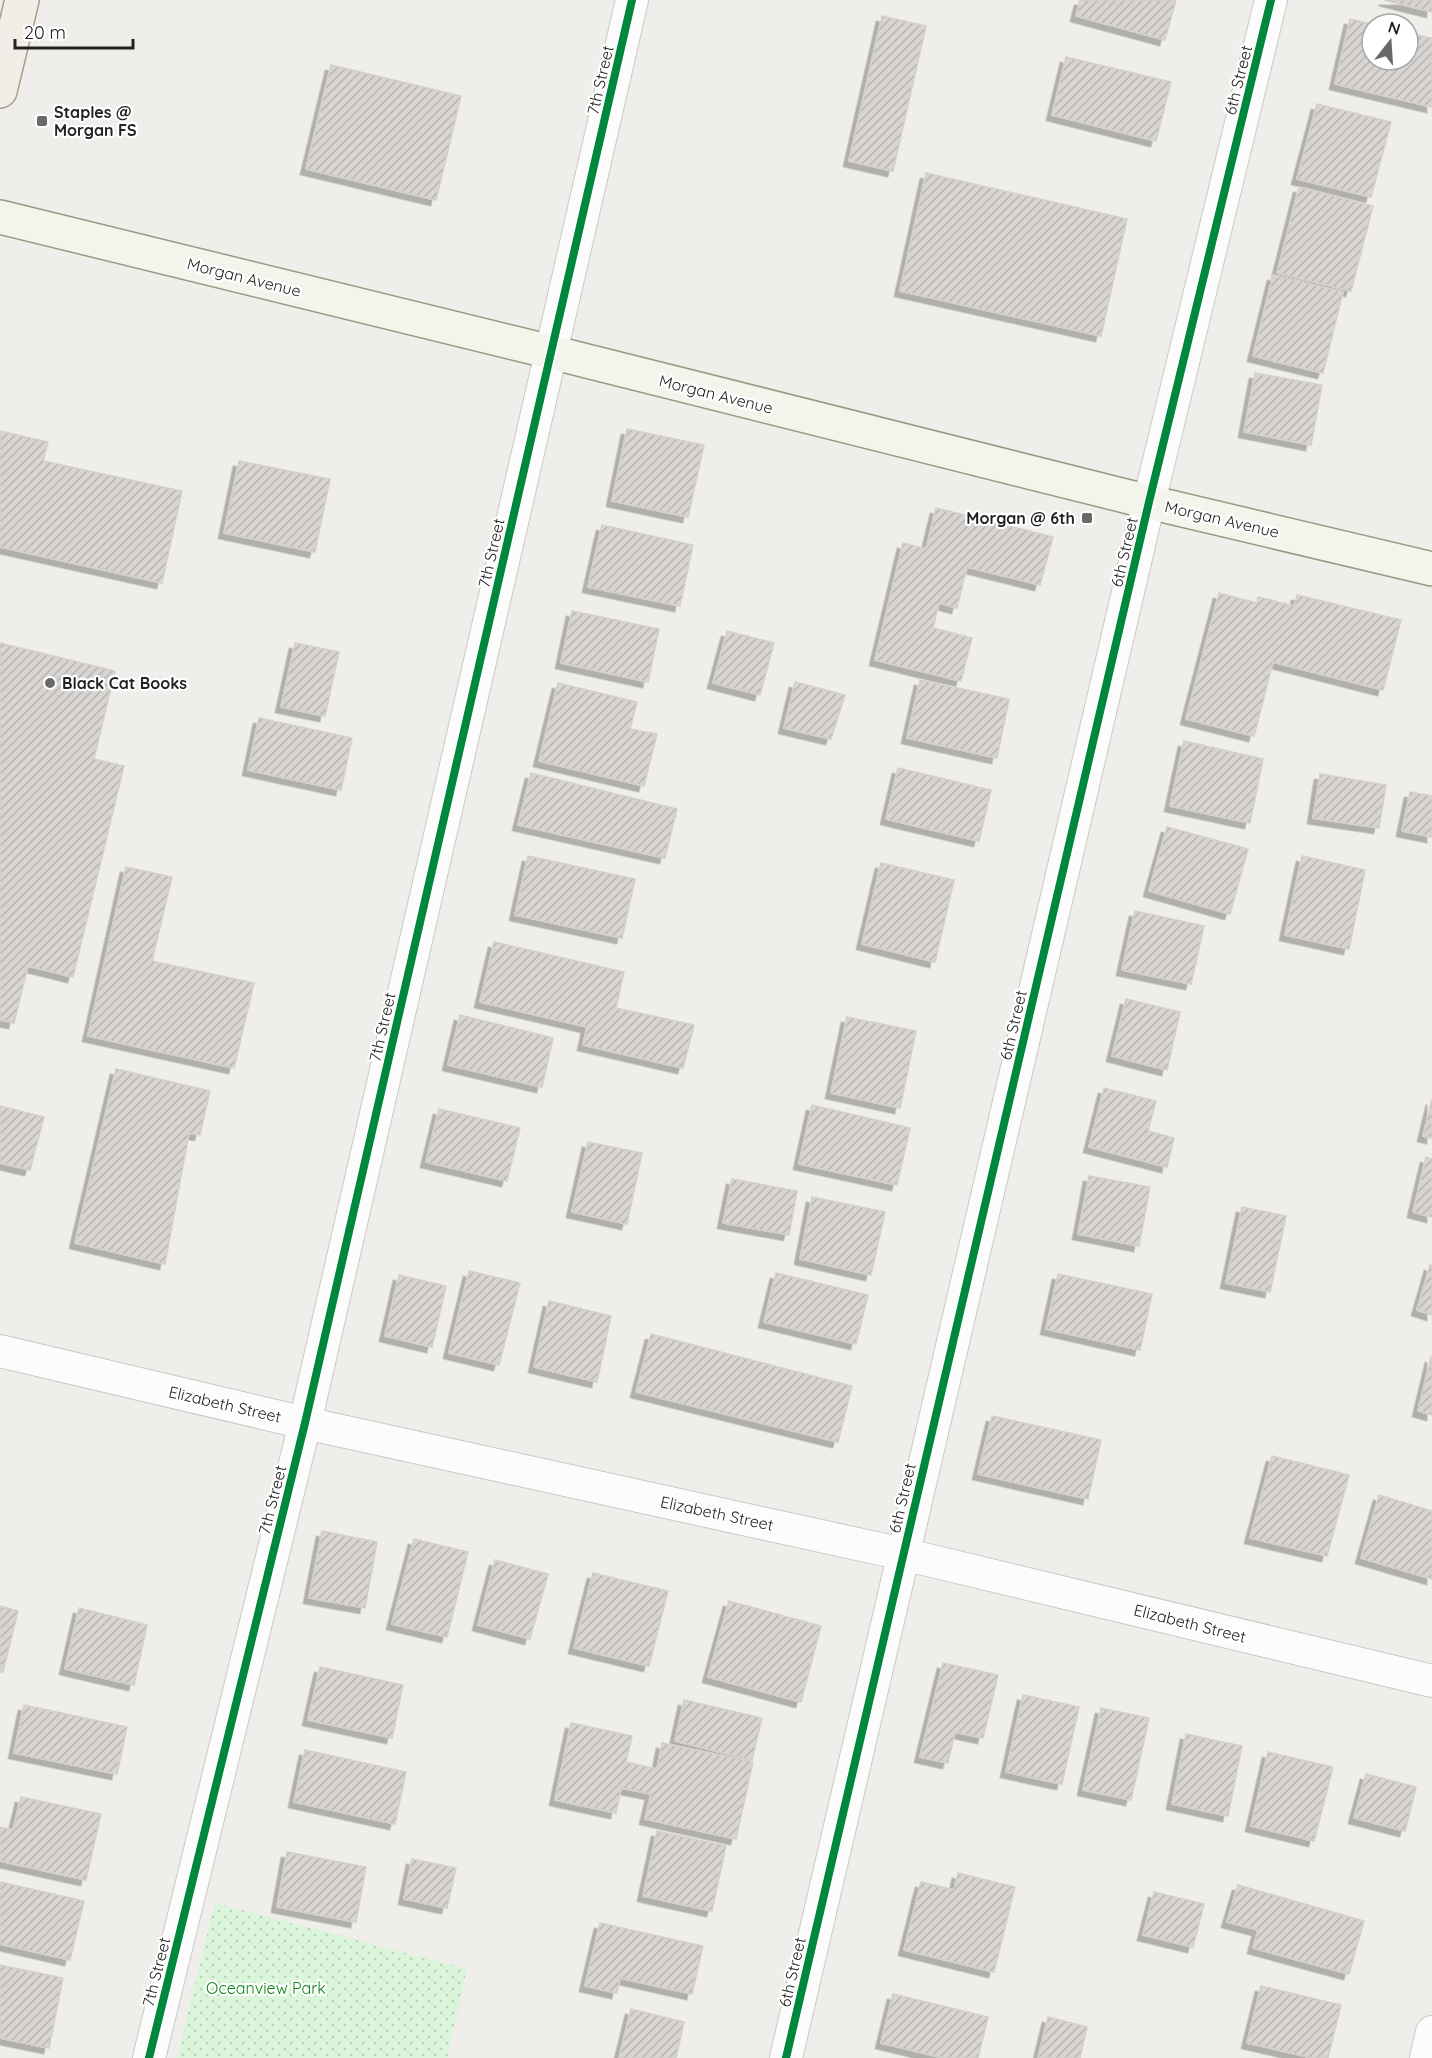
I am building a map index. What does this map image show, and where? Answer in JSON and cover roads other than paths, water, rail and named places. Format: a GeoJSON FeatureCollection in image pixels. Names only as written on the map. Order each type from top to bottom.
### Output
{"type":"FeatureCollection","features":[{"type":"Feature","properties":{"kind":"main road"},"geometry":{"type":"LineString","coordinates":[[0,91],[22,0]]}},
{"type":"Feature","properties":{"kind":"main road","name":"Morgan Avenue"},"geometry":{"type":"LineString","coordinates":[[0,217],[1149,502],[1432,569]]}},
{"type":"Feature","properties":{"kind":"street","name":"7th Street"},"geometry":{"type":"LineString","coordinates":[[149,2058],[304,1423],[632,0]]}},
{"type":"Feature","properties":{"kind":"street","name":"6th Street"},"geometry":{"type":"LineString","coordinates":[[786,2058],[1149,502],[1271,0]]}},
{"type":"Feature","properties":{"kind":"street","name":"Elizabeth Street"},"geometry":{"type":"LineString","coordinates":[[0,1351],[304,1423],[903,1554],[1432,1682]]}},
{"type":"Feature","properties":{"kind":"street"},"geometry":{"type":"LineString","coordinates":[[1426,2058],[1432,2031]]}},
{"type":"Feature","properties":{"kind":"place","name":"Staples @ Morgan FS"},"geometry":{"type":"Point","coordinates":[42,121]}},
{"type":"Feature","properties":{"kind":"place","name":"Morgan @ 6th"},"geometry":{"type":"Point","coordinates":[1087,518]}},
{"type":"Feature","properties":{"kind":"place","name":"Black Cat Books"},"geometry":{"type":"Point","coordinates":[50,683]}},
{"type":"Feature","properties":{"kind":"park label","name":"Oceanview Park"},"geometry":{"type":"Point","coordinates":[266,1988]}}]}
